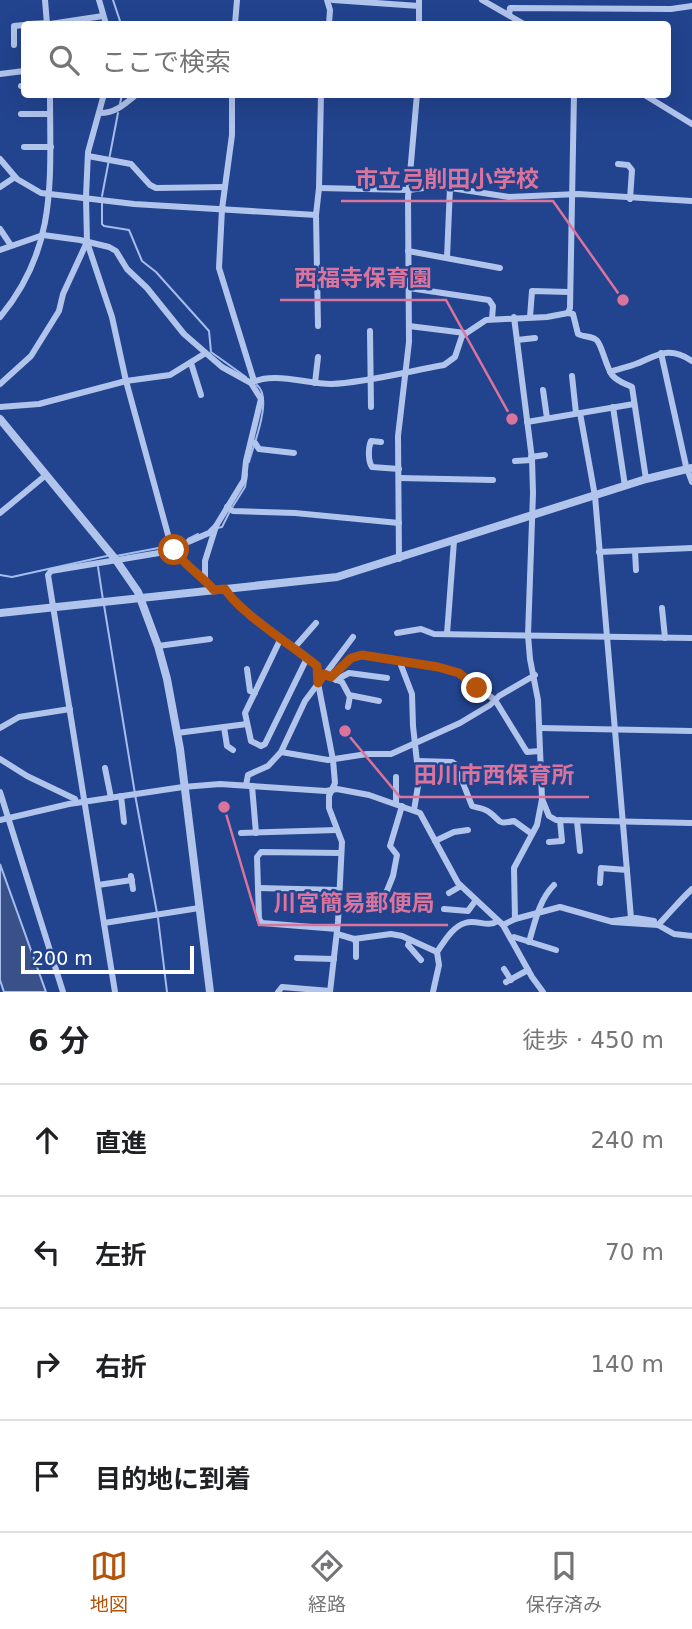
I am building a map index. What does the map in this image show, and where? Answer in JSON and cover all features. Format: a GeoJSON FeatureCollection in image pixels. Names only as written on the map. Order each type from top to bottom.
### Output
{"type":"FeatureCollection","features":[{"type":"Feature","properties":{"kind":"street"},"geometry":{"type":"LineString","coordinates":[[45,0],[48,21]]}},
{"type":"Feature","properties":{"kind":"street"},"geometry":{"type":"LineString","coordinates":[[99,0],[105,21]]}},
{"type":"Feature","properties":{"kind":"street"},"geometry":{"type":"LineString","coordinates":[[235,21],[237,0]]}},
{"type":"Feature","properties":{"kind":"street"},"geometry":{"type":"LineString","coordinates":[[327,0],[329,21]]}},
{"type":"Feature","properties":{"kind":"street"},"geometry":{"type":"LineString","coordinates":[[333,0],[419,3],[419,21]]}},
{"type":"Feature","properties":{"kind":"street"},"geometry":{"type":"LineString","coordinates":[[482,0],[519,21]]}},
{"type":"Feature","properties":{"kind":"street"},"geometry":{"type":"LineString","coordinates":[[509,15],[510,8],[671,9],[692,6]]}},
{"type":"Feature","properties":{"kind":"street"},"geometry":{"type":"LineString","coordinates":[[69,21],[103,16]]}},
{"type":"Feature","properties":{"kind":"street"},"geometry":{"type":"LineString","coordinates":[[15,45],[14,26],[21,25]]}},
{"type":"Feature","properties":{"kind":"street"},"geometry":{"type":"LineString","coordinates":[[0,74],[21,71]]}},
{"type":"Feature","properties":{"kind":"street"},"geometry":{"type":"LineString","coordinates":[[0,317],[32,268],[43,235],[51,194],[50,98]]}},
{"type":"Feature","properties":{"kind":"street"},"geometry":{"type":"LineString","coordinates":[[103,98],[88,156],[87,242],[112,317],[126,381],[170,542],[186,565],[205,579],[214,590]]}},
{"type":"Feature","properties":{"kind":"street"},"geometry":{"type":"LineString","coordinates":[[100,113],[116,110],[133,98]]}},
{"type":"Feature","properties":{"kind":"street"},"geometry":{"type":"LineString","coordinates":[[205,579],[205,561],[216,526],[244,480],[261,399],[253,382],[227,289],[219,274],[224,187],[232,135],[232,98]]}},
{"type":"Feature","properties":{"kind":"street"},"geometry":{"type":"LineString","coordinates":[[317,326],[316,215],[321,98]]}},
{"type":"Feature","properties":{"kind":"street"},"geometry":{"type":"LineString","coordinates":[[399,559],[398,436],[409,326],[409,190],[417,98]]}},
{"type":"Feature","properties":{"kind":"street"},"geometry":{"type":"LineString","coordinates":[[568,313],[574,98]]}},
{"type":"Feature","properties":{"kind":"street"},"geometry":{"type":"LineString","coordinates":[[650,98],[692,124]]}},
{"type":"Feature","properties":{"kind":"street"},"geometry":{"type":"LineString","coordinates":[[21,114],[50,114]]}},
{"type":"Feature","properties":{"kind":"street"},"geometry":{"type":"LineString","coordinates":[[24,147],[51,147]]}},
{"type":"Feature","properties":{"kind":"street"},"geometry":{"type":"LineString","coordinates":[[88,156],[131,164],[156,188],[224,187]]}},
{"type":"Feature","properties":{"kind":"street"},"geometry":{"type":"LineString","coordinates":[[0,159],[15,177],[29,188],[51,194],[134,204],[316,215]]}},
{"type":"Feature","properties":{"kind":"street"},"geometry":{"type":"LineString","coordinates":[[618,164],[628,164],[632,170],[630,199]]}},
{"type":"Feature","properties":{"kind":"street"},"geometry":{"type":"LineString","coordinates":[[0,187],[15,177]]}},
{"type":"Feature","properties":{"kind":"street"},"geometry":{"type":"LineString","coordinates":[[319,188],[409,190],[450,187],[509,197],[578,194],[692,201]]}},
{"type":"Feature","properties":{"kind":"street"},"geometry":{"type":"LineString","coordinates":[[447,258],[450,187]]}},
{"type":"Feature","properties":{"kind":"street"},"geometry":{"type":"LineString","coordinates":[[0,229],[10,244]]}},
{"type":"Feature","properties":{"kind":"street"},"geometry":{"type":"LineString","coordinates":[[0,250],[10,244],[43,235],[109,247],[116,251],[127,269],[204,354],[222,368],[253,382],[280,378],[333,384],[444,365],[452,361],[458,353],[465,333],[486,320],[573,314],[578,334],[596,339],[610,372],[620,383],[632,387],[646,479]]}},
{"type":"Feature","properties":{"kind":"street"},"geometry":{"type":"LineString","coordinates":[[0,384],[31,356],[45,334],[59,311],[63,294],[87,242]]}},
{"type":"Feature","properties":{"kind":"street"},"geometry":{"type":"LineString","coordinates":[[408,251],[500,268]]}},
{"type":"Feature","properties":{"kind":"street"},"geometry":{"type":"LineString","coordinates":[[409,288],[489,300],[493,306],[492,319]]}},
{"type":"Feature","properties":{"kind":"street"},"geometry":{"type":"LineString","coordinates":[[530,317],[531,291],[569,292]]}},
{"type":"Feature","properties":{"kind":"street"},"geometry":{"type":"LineString","coordinates":[[514,317],[531,459],[528,635],[540,728],[542,799],[539,818],[514,868],[515,919]]}},
{"type":"Feature","properties":{"kind":"street"},"geometry":{"type":"LineString","coordinates":[[409,326],[465,333]]}},
{"type":"Feature","properties":{"kind":"street"},"geometry":{"type":"LineString","coordinates":[[370,331],[371,407]]}},
{"type":"Feature","properties":{"kind":"street"},"geometry":{"type":"LineString","coordinates":[[517,340],[535,338]]}},
{"type":"Feature","properties":{"kind":"street"},"geometry":{"type":"LineString","coordinates":[[610,372],[661,353],[681,354],[692,361]]}},
{"type":"Feature","properties":{"kind":"street"},"geometry":{"type":"LineString","coordinates":[[661,353],[692,482]]}},
{"type":"Feature","properties":{"kind":"street"},"geometry":{"type":"LineString","coordinates":[[0,407],[39,404],[126,381],[170,375],[204,354]]}},
{"type":"Feature","properties":{"kind":"street"},"geometry":{"type":"LineString","coordinates":[[315,383],[318,357]]}},
{"type":"Feature","properties":{"kind":"street"},"geometry":{"type":"LineString","coordinates":[[191,363],[201,395]]}},
{"type":"Feature","properties":{"kind":"street"},"geometry":{"type":"LineString","coordinates":[[572,376],[595,496],[631,918]]}},
{"type":"Feature","properties":{"kind":"street"},"geometry":{"type":"LineString","coordinates":[[543,390],[547,418]]}},
{"type":"Feature","properties":{"kind":"street"},"geometry":{"type":"LineString","coordinates":[[527,422],[634,404]]}},
{"type":"Feature","properties":{"kind":"street"},"geometry":{"type":"LineString","coordinates":[[613,407],[625,486]]}},
{"type":"Feature","properties":{"kind":"street"},"geometry":{"type":"LineString","coordinates":[[0,419],[116,560],[140,598],[158,646],[177,733],[210,992]]}},
{"type":"Feature","properties":{"kind":"street"},"geometry":{"type":"LineString","coordinates":[[381,442],[371,441],[370,464],[372,467],[398,469]]}},
{"type":"Feature","properties":{"kind":"street"},"geometry":{"type":"LineString","coordinates":[[251,442],[256,443],[259,449],[294,453]]}},
{"type":"Feature","properties":{"kind":"street"},"geometry":{"type":"LineString","coordinates":[[515,461],[545,455]]}},
{"type":"Feature","properties":{"kind":"street"},"geometry":{"type":"LineString","coordinates":[[0,613],[327,579],[399,559],[646,479],[690,468]]}},
{"type":"Feature","properties":{"kind":"street"},"geometry":{"type":"LineString","coordinates":[[0,513],[46,475]]}},
{"type":"Feature","properties":{"kind":"street"},"geometry":{"type":"LineString","coordinates":[[398,478],[493,480]]}},
{"type":"Feature","properties":{"kind":"street"},"geometry":{"type":"LineString","coordinates":[[227,507],[233,510],[399,523]]}},
{"type":"Feature","properties":{"kind":"street"},"geometry":{"type":"LineString","coordinates":[[115,992],[48,575],[51,571],[174,550],[209,533],[216,526]]}},
{"type":"Feature","properties":{"kind":"street"},"geometry":{"type":"LineString","coordinates":[[447,634],[454,541]]}},
{"type":"Feature","properties":{"kind":"street"},"geometry":{"type":"LineString","coordinates":[[599,552],[692,548]]}},
{"type":"Feature","properties":{"kind":"street"},"geometry":{"type":"LineString","coordinates":[[635,551],[636,570]]}},
{"type":"Feature","properties":{"kind":"street"},"geometry":{"type":"LineString","coordinates":[[225,589],[230,596],[317,666],[332,758],[335,783],[331,790],[329,808],[342,842],[337,932],[330,991],[282,987],[278,992]]}},
{"type":"Feature","properties":{"kind":"street"},"geometry":{"type":"LineString","coordinates":[[662,608],[665,638]]}},
{"type":"Feature","properties":{"kind":"street"},"geometry":{"type":"LineString","coordinates":[[295,648],[316,623]]}},
{"type":"Feature","properties":{"kind":"street"},"geometry":{"type":"LineString","coordinates":[[397,633],[421,629],[434,634],[692,638]]}},
{"type":"Feature","properties":{"kind":"street"},"geometry":{"type":"LineString","coordinates":[[330,677],[353,637]]}},
{"type":"Feature","properties":{"kind":"street"},"geometry":{"type":"LineString","coordinates":[[281,638],[245,713],[251,741],[261,746],[265,744],[307,658]]}},
{"type":"Feature","properties":{"kind":"street"},"geometry":{"type":"LineString","coordinates":[[158,646],[210,639]]}},
{"type":"Feature","properties":{"kind":"street"},"geometry":{"type":"LineString","coordinates":[[330,677],[351,658],[357,656],[399,660],[459,673],[495,701],[527,752],[540,751]]}},
{"type":"Feature","properties":{"kind":"street"},"geometry":{"type":"LineString","coordinates":[[399,660],[412,694],[419,780],[414,810]]}},
{"type":"Feature","properties":{"kind":"street"},"geometry":{"type":"LineString","coordinates":[[247,669],[250,691],[254,693]]}},
{"type":"Feature","properties":{"kind":"street"},"geometry":{"type":"LineString","coordinates":[[256,833],[248,775],[268,766],[281,752],[304,701],[318,683],[348,673],[387,678]]}},
{"type":"Feature","properties":{"kind":"street"},"geometry":{"type":"LineString","coordinates":[[281,752],[332,758],[391,754],[460,723],[495,701],[499,695],[535,675]]}},
{"type":"Feature","properties":{"kind":"street"},"geometry":{"type":"LineString","coordinates":[[330,677],[342,682],[350,696],[348,707]]}},
{"type":"Feature","properties":{"kind":"street"},"geometry":{"type":"LineString","coordinates":[[350,696],[379,701]]}},
{"type":"Feature","properties":{"kind":"street"},"geometry":{"type":"LineString","coordinates":[[0,729],[19,717],[70,709]]}},
{"type":"Feature","properties":{"kind":"street"},"geometry":{"type":"LineString","coordinates":[[177,733],[247,723]]}},
{"type":"Feature","properties":{"kind":"street"},"geometry":{"type":"LineString","coordinates":[[224,727],[227,746],[233,750]]}},
{"type":"Feature","properties":{"kind":"street"},"geometry":{"type":"LineString","coordinates":[[540,728],[692,732]]}},
{"type":"Feature","properties":{"kind":"street"},"geometry":{"type":"LineString","coordinates":[[0,759],[75,799],[76,803]]}},
{"type":"Feature","properties":{"kind":"street"},"geometry":{"type":"LineString","coordinates":[[418,761],[452,762],[456,765],[472,806],[485,810],[502,823],[514,821],[532,834]]}},
{"type":"Feature","properties":{"kind":"street"},"geometry":{"type":"LineString","coordinates":[[106,768],[111,798]]}},
{"type":"Feature","properties":{"kind":"street"},"geometry":{"type":"LineString","coordinates":[[384,898],[397,855],[390,846],[399,805],[396,778]]}},
{"type":"Feature","properties":{"kind":"street"},"geometry":{"type":"LineString","coordinates":[[4,818],[76,803],[220,784],[337,789],[369,795],[414,810],[425,819],[461,886],[500,923],[543,992]]}},
{"type":"Feature","properties":{"kind":"street"},"geometry":{"type":"LineString","coordinates":[[0,792],[4,818],[63,992]]}},
{"type":"Feature","properties":{"kind":"street"},"geometry":{"type":"LineString","coordinates":[[121,796],[124,822]]}},
{"type":"Feature","properties":{"kind":"street"},"geometry":{"type":"LineString","coordinates":[[542,799],[549,816],[561,821],[692,823]]}},
{"type":"Feature","properties":{"kind":"street"},"geometry":{"type":"LineString","coordinates":[[549,842],[562,841],[561,821]]}},
{"type":"Feature","properties":{"kind":"street"},"geometry":{"type":"LineString","coordinates":[[577,821],[580,850]]}},
{"type":"Feature","properties":{"kind":"street"},"geometry":{"type":"LineString","coordinates":[[241,833],[337,830]]}},
{"type":"Feature","properties":{"kind":"street"},"geometry":{"type":"LineString","coordinates":[[435,841],[454,832],[468,830]]}},
{"type":"Feature","properties":{"kind":"street"},"geometry":{"type":"LineString","coordinates":[[341,853],[261,852],[257,857],[259,919],[262,923],[337,932],[354,939],[391,934],[437,952]]}},
{"type":"Feature","properties":{"kind":"street"},"geometry":{"type":"LineString","coordinates":[[600,883],[601,868],[627,870]]}},
{"type":"Feature","properties":{"kind":"street"},"geometry":{"type":"LineString","coordinates":[[98,885],[131,878],[133,889]]}},
{"type":"Feature","properties":{"kind":"street"},"geometry":{"type":"LineString","coordinates":[[529,942],[547,892],[554,885]]}},
{"type":"Feature","properties":{"kind":"street"},"geometry":{"type":"LineString","coordinates":[[449,893],[461,886]]}},
{"type":"Feature","properties":{"kind":"street"},"geometry":{"type":"LineString","coordinates":[[258,888],[338,890]]}},
{"type":"Feature","properties":{"kind":"street"},"geometry":{"type":"LineString","coordinates":[[659,924],[692,889]]}},
{"type":"Feature","properties":{"kind":"street"},"geometry":{"type":"LineString","coordinates":[[444,909],[468,911],[476,900]]}},
{"type":"Feature","properties":{"kind":"street"},"geometry":{"type":"LineString","coordinates":[[433,992],[439,965],[437,952],[454,930],[464,923],[489,925],[560,906],[612,922],[659,924]]}},
{"type":"Feature","properties":{"kind":"street"},"geometry":{"type":"LineString","coordinates":[[104,923],[199,908]]}},
{"type":"Feature","properties":{"kind":"street"},"geometry":{"type":"LineString","coordinates":[[612,922],[614,919],[631,918],[659,924],[674,934],[692,936]]}},
{"type":"Feature","properties":{"kind":"street"},"geometry":{"type":"LineString","coordinates":[[511,938],[556,950]]}},
{"type":"Feature","properties":{"kind":"street"},"geometry":{"type":"LineString","coordinates":[[354,939],[356,957]]}},
{"type":"Feature","properties":{"kind":"street"},"geometry":{"type":"LineString","coordinates":[[410,940],[408,945],[421,960]]}},
{"type":"Feature","properties":{"kind":"street"},"geometry":{"type":"LineString","coordinates":[[297,958],[334,959]]}},
{"type":"Feature","properties":{"kind":"street"},"geometry":{"type":"LineString","coordinates":[[504,969],[509,981],[528,970]]}},
{"type":"Feature","properties":{"kind":"water"},"geometry":{"type":"Polygon","coordinates":[[[0,864],[46,992],[4,992],[0,980],[0,864]]]}},
{"type":"Feature","properties":{"kind":"waterway"},"geometry":{"type":"LineString","coordinates":[[113,0],[120,21]]}},
{"type":"Feature","properties":{"kind":"waterway"},"geometry":{"type":"LineString","coordinates":[[120,104],[121,98]]}},
{"type":"Feature","properties":{"kind":"waterway"},"geometry":{"type":"LineString","coordinates":[[102,196],[118,113]]}},
{"type":"Feature","properties":{"kind":"waterway"},"geometry":{"type":"LineString","coordinates":[[102,202],[102,224],[129,230],[142,261],[156,272],[209,331],[211,352],[246,377]]}},
{"type":"Feature","properties":{"kind":"waterway"},"geometry":{"type":"LineString","coordinates":[[249,462],[263,410],[261,391],[257,385]]}},
{"type":"Feature","properties":{"kind":"waterway"},"geometry":{"type":"LineString","coordinates":[[233,506],[245,487],[247,474]]}},
{"type":"Feature","properties":{"kind":"waterway"},"geometry":{"type":"LineString","coordinates":[[217,528],[222,527],[230,511]]}},
{"type":"Feature","properties":{"kind":"waterway"},"geometry":{"type":"LineString","coordinates":[[188,539],[198,534]]}},
{"type":"Feature","properties":{"kind":"waterway"},"geometry":{"type":"LineString","coordinates":[[116,556],[169,546]]}},
{"type":"Feature","properties":{"kind":"waterway"},"geometry":{"type":"LineString","coordinates":[[0,575],[12,577],[107,556]]}},
{"type":"Feature","properties":{"kind":"waterway"},"geometry":{"type":"LineString","coordinates":[[98,567],[103,600]]}},
{"type":"Feature","properties":{"kind":"waterway"},"geometry":{"type":"LineString","coordinates":[[104,605],[157,913]]}},
{"type":"Feature","properties":{"kind":"waterway"},"geometry":{"type":"LineString","coordinates":[[158,918],[167,992]]}},
{"type":"Feature","properties":{"kind":"place","name":"市立弓削田小学校"},"geometry":{"type":"Point","coordinates":[623,300]}},
{"type":"Feature","properties":{"kind":"place","name":"西福寺保育園"},"geometry":{"type":"Point","coordinates":[512,419]}},
{"type":"Feature","properties":{"kind":"place","name":"田川市西保育所"},"geometry":{"type":"Point","coordinates":[345,731]}},
{"type":"Feature","properties":{"kind":"place","name":"川宮簡易郵便局"},"geometry":{"type":"Point","coordinates":[224,807]}},
{"type":"Feature","properties":{"kind":"route"},"geometry":{"type":"LineString","coordinates":[[174,550],[186,565],[205,579],[214,590],[225,589],[248,612],[317,666],[318,683],[324,674],[331,677],[351,658],[362,655],[459,673],[477,688]]}}]}
